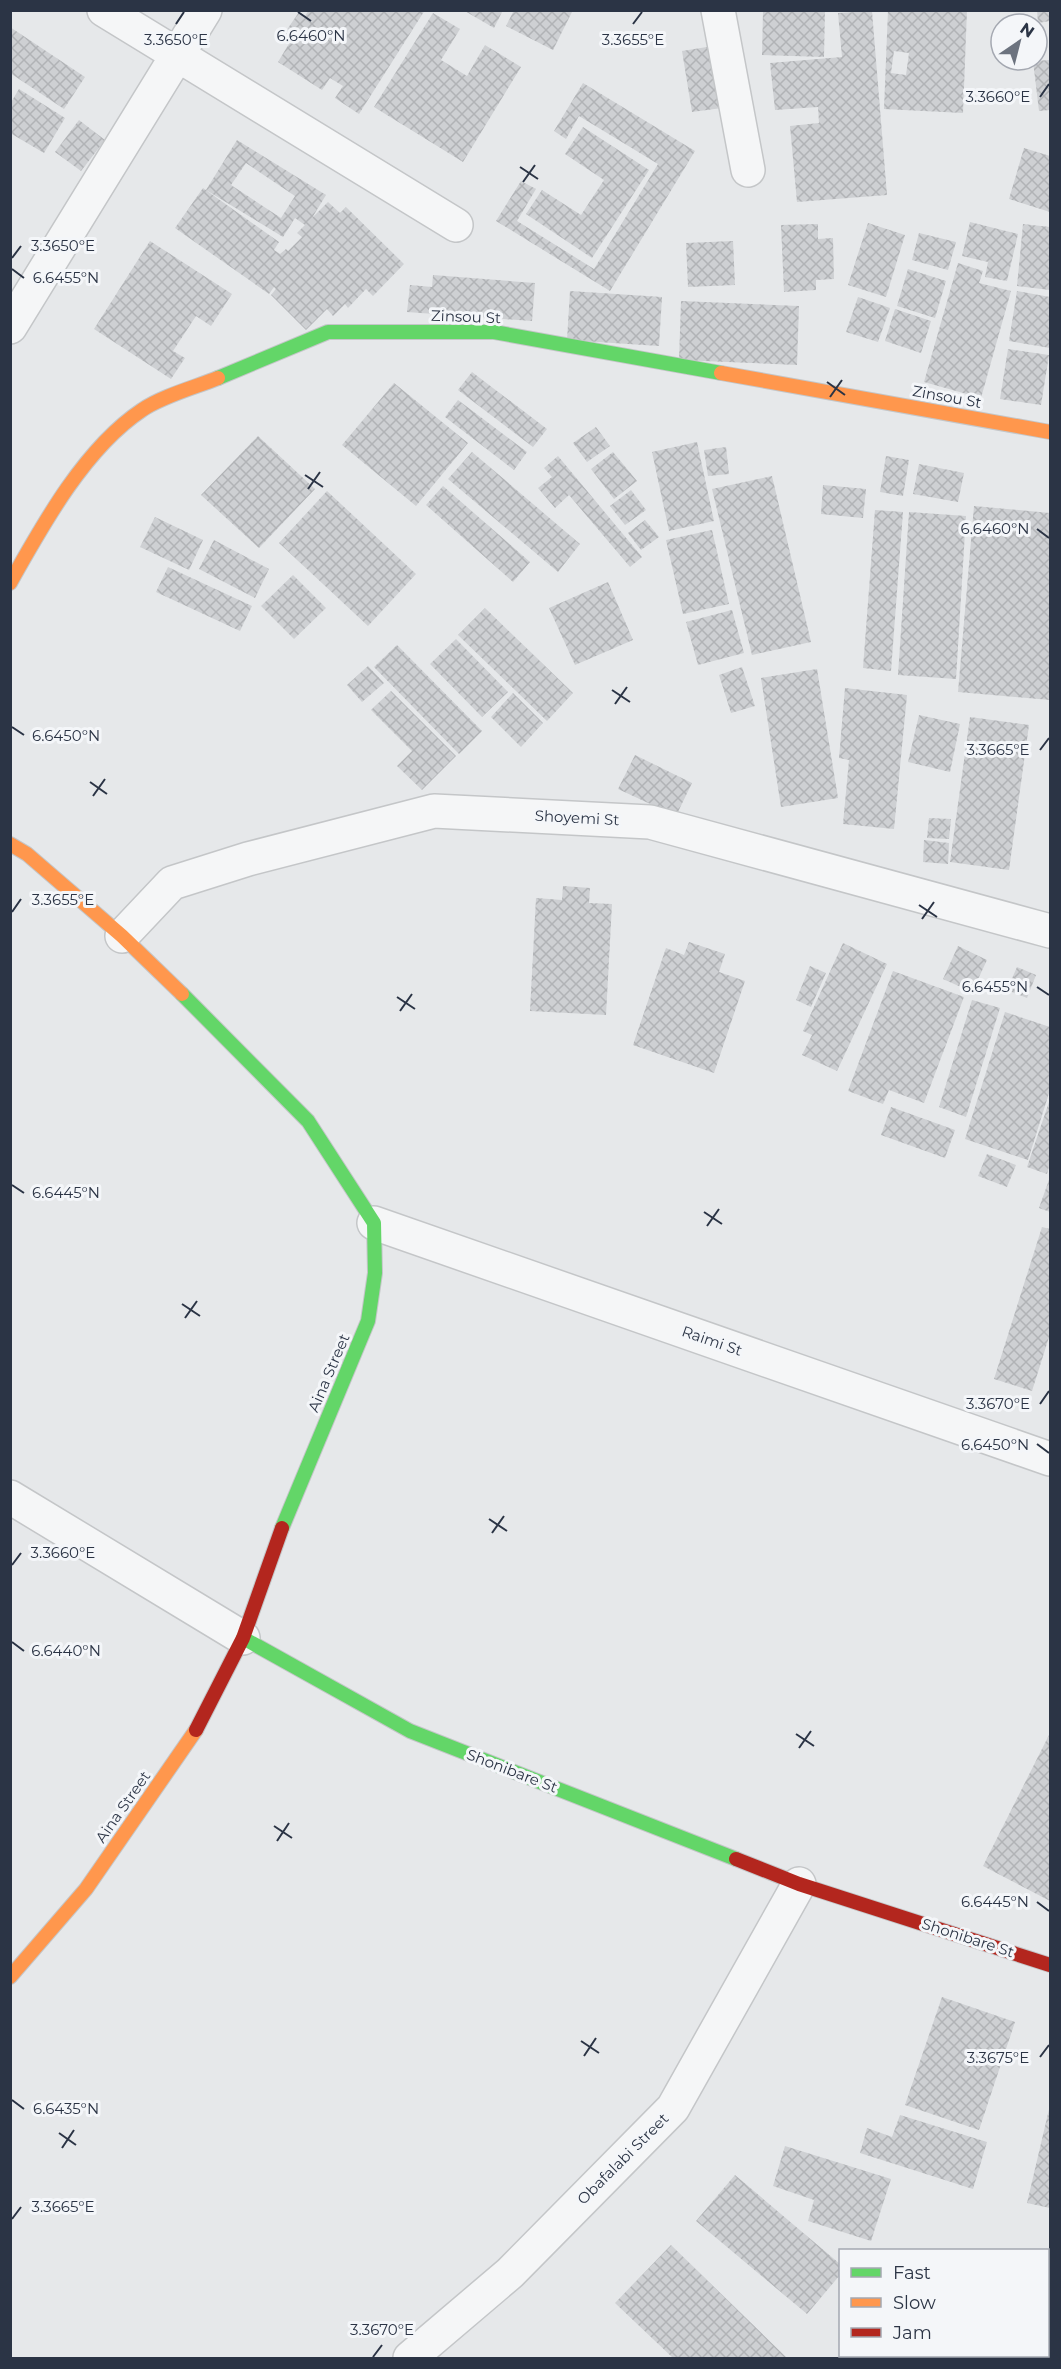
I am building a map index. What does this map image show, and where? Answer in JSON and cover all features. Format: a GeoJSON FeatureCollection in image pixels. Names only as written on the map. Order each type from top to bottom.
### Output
{"type":"FeatureCollection","features":[{"type":"Feature","properties":{"kind":"street"},"geometry":{"type":"LineString","coordinates":[[104,10],[177,57],[456,225]]}},
{"type":"Feature","properties":{"kind":"street"},"geometry":{"type":"LineString","coordinates":[[10,327],[205,10]]}},
{"type":"Feature","properties":{"kind":"street"},"geometry":{"type":"LineString","coordinates":[[718,10],[748,170]]}},
{"type":"Feature","properties":{"kind":"street","name":"Zinsou St"},"geometry":{"type":"LineString","coordinates":[[10,583],[41,528],[96,451],[143,410],[327,332],[494,332],[1050,432]]}},
{"type":"Feature","properties":{"kind":"street","name":"Shoyemi St"},"geometry":{"type":"LineString","coordinates":[[122,936],[172,883],[248,859],[434,811],[650,822],[1050,931]]}},
{"type":"Feature","properties":{"kind":"street"},"geometry":{"type":"LineString","coordinates":[[10,844],[27,854],[122,936],[308,1121],[374,1223]]}},
{"type":"Feature","properties":{"kind":"street","name":"Raimi St"},"geometry":{"type":"LineString","coordinates":[[374,1223],[1050,1459]]}},
{"type":"Feature","properties":{"kind":"street","name":"Aina Street"},"geometry":{"type":"LineString","coordinates":[[10,1977],[86,1889],[193,1736],[243,1638],[285,1519],[368,1321],[375,1273],[374,1223]]}},
{"type":"Feature","properties":{"kind":"street","name":"Shonibare St"},"geometry":{"type":"LineString","coordinates":[[10,1497],[243,1638],[410,1731],[799,1884],[1050,1965]]}},
{"type":"Feature","properties":{"kind":"street","name":"Obafalabi Street"},"geometry":{"type":"LineString","coordinates":[[410,2358],[510,2273],[674,2108],[799,1884]]}},
{"type":"Feature","properties":{"kind":"building"},"geometry":{"type":"Polygon","coordinates":[[[309,10],[425,10],[359,114],[335,98],[343,86],[330,78],[322,90],[278,62],[290,42],[282,37],[299,12],[305,16],[309,10]]]}},
{"type":"Feature","properties":{"kind":"building"},"geometry":{"type":"Polygon","coordinates":[[[463,10],[503,10],[494,28],[463,10]]]}},
{"type":"Feature","properties":{"kind":"building"},"geometry":{"type":"Polygon","coordinates":[[[514,10],[573,10],[553,50],[506,26],[514,10]]]}},
{"type":"Feature","properties":{"kind":"building"},"geometry":{"type":"Polygon","coordinates":[[[763,10],[825,10],[824,57],[762,55],[763,10]]]}},
{"type":"Feature","properties":{"kind":"building"},"geometry":{"type":"Polygon","coordinates":[[[888,10],[967,10],[963,113],[884,109],[888,10]],[[894,51],[891,73],[906,75],[909,53],[894,51]]]}},
{"type":"Feature","properties":{"kind":"building"},"geometry":{"type":"Polygon","coordinates":[[[1037,10],[1050,10],[1050,21],[1049,12],[1037,12],[1037,10]]]}},
{"type":"Feature","properties":{"kind":"building"},"geometry":{"type":"Polygon","coordinates":[[[872,11],[887,195],[797,202],[790,126],[819,123],[818,107],[775,110],[770,63],[842,57],[838,13],[872,11]]]}},
{"type":"Feature","properties":{"kind":"building"},"geometry":{"type":"Polygon","coordinates":[[[433,13],[460,29],[441,60],[467,76],[485,45],[521,67],[463,162],[374,107],[433,13]]]}},
{"type":"Feature","properties":{"kind":"building"},"geometry":{"type":"Polygon","coordinates":[[[10,27],[85,77],[64,109],[10,73],[10,27]]]}},
{"type":"Feature","properties":{"kind":"building"},"geometry":{"type":"Polygon","coordinates":[[[713,46],[722,108],[692,112],[682,51],[713,46]]]}},
{"type":"Feature","properties":{"kind":"building"},"geometry":{"type":"Polygon","coordinates":[[[1049,60],[1050,110],[1039,111],[1034,72],[1049,72],[1049,60]]]}},
{"type":"Feature","properties":{"kind":"building"},"geometry":{"type":"Polygon","coordinates":[[[583,83],[695,151],[610,291],[496,221],[521,181],[536,189],[517,221],[594,269],[658,164],[579,116],[566,139],[554,131],[583,83]]]}},
{"type":"Feature","properties":{"kind":"building"},"geometry":{"type":"Polygon","coordinates":[[[19,89],[65,118],[44,153],[10,133],[10,104],[19,89]]]}},
{"type":"Feature","properties":{"kind":"building"},"geometry":{"type":"Polygon","coordinates":[[[79,120],[105,140],[81,171],[55,152],[79,120]]]}},
{"type":"Feature","properties":{"kind":"building"},"geometry":{"type":"Polygon","coordinates":[[[583,127],[649,170],[592,258],[526,214],[542,190],[581,215],[604,180],[565,154],[583,127]]]}},
{"type":"Feature","properties":{"kind":"building"},"geometry":{"type":"Polygon","coordinates":[[[237,140],[326,195],[312,218],[328,202],[340,213],[346,207],[404,264],[373,296],[366,289],[348,308],[345,304],[333,316],[327,309],[306,330],[271,295],[276,289],[274,287],[269,294],[175,228],[203,188],[279,242],[274,250],[280,254],[286,249],[288,251],[302,237],[297,233],[305,225],[295,218],[283,237],[206,190],[237,140]],[[246,163],[231,185],[281,218],[295,196],[246,163]]]}},
{"type":"Feature","properties":{"kind":"building"},"geometry":{"type":"Polygon","coordinates":[[[1024,148],[1050,156],[1050,212],[1009,199],[1024,148]]]}},
{"type":"Feature","properties":{"kind":"building"},"geometry":{"type":"Polygon","coordinates":[[[970,222],[1018,234],[1007,281],[985,277],[988,262],[962,256],[970,222]]]}},
{"type":"Feature","properties":{"kind":"building"},"geometry":{"type":"Polygon","coordinates":[[[868,223],[905,235],[886,297],[848,285],[868,223]]]}},
{"type":"Feature","properties":{"kind":"building"},"geometry":{"type":"Polygon","coordinates":[[[818,224],[818,239],[833,238],[834,279],[816,280],[816,290],[784,292],[781,225],[818,224]]]}},
{"type":"Feature","properties":{"kind":"building"},"geometry":{"type":"Polygon","coordinates":[[[1023,224],[1050,227],[1050,290],[1017,286],[1023,224]]]}},
{"type":"Feature","properties":{"kind":"building"},"geometry":{"type":"Polygon","coordinates":[[[919,233],[956,242],[948,270],[912,260],[919,233]]]}},
{"type":"Feature","properties":{"kind":"building"},"geometry":{"type":"Polygon","coordinates":[[[150,241],[232,294],[211,326],[196,316],[173,351],[185,358],[171,379],[94,329],[150,241]]]}},
{"type":"Feature","properties":{"kind":"building"},"geometry":{"type":"Polygon","coordinates":[[[733,241],[735,285],[688,287],[686,243],[733,241]]]}},
{"type":"Feature","properties":{"kind":"building"},"geometry":{"type":"Polygon","coordinates":[[[958,263],[983,271],[979,283],[1011,291],[981,398],[924,382],[958,263]]]}},
{"type":"Feature","properties":{"kind":"building"},"geometry":{"type":"Polygon","coordinates":[[[908,269],[946,281],[935,318],[897,306],[908,269]]]}},
{"type":"Feature","properties":{"kind":"building"},"geometry":{"type":"Polygon","coordinates":[[[433,275],[535,283],[532,321],[407,312],[410,285],[432,287],[433,275]]]}},
{"type":"Feature","properties":{"kind":"building"},"geometry":{"type":"Polygon","coordinates":[[[570,291],[662,297],[659,346],[567,340],[570,291]]]}},
{"type":"Feature","properties":{"kind":"building"},"geometry":{"type":"Polygon","coordinates":[[[1017,291],[1050,297],[1050,348],[1009,341],[1017,291]]]}},
{"type":"Feature","properties":{"kind":"building"},"geometry":{"type":"Polygon","coordinates":[[[858,297],[890,308],[878,342],[846,332],[858,297]]]}},
{"type":"Feature","properties":{"kind":"building"},"geometry":{"type":"Polygon","coordinates":[[[681,301],[799,306],[797,365],[679,360],[681,301]]]}},
{"type":"Feature","properties":{"kind":"building"},"geometry":{"type":"Polygon","coordinates":[[[895,309],[931,321],[921,353],[885,341],[895,309]]]}},
{"type":"Feature","properties":{"kind":"building"},"geometry":{"type":"Polygon","coordinates":[[[1008,349],[1049,355],[1041,405],[1000,399],[1008,349]]]}},
{"type":"Feature","properties":{"kind":"building"},"geometry":{"type":"Polygon","coordinates":[[[472,372],[547,429],[533,447],[458,390],[472,372]]]}},
{"type":"Feature","properties":{"kind":"building"},"geometry":{"type":"Polygon","coordinates":[[[394,383],[468,443],[416,506],[342,445],[394,383]]]}},
{"type":"Feature","properties":{"kind":"building"},"geometry":{"type":"Polygon","coordinates":[[[458,400],[527,452],[514,470],[445,417],[458,400]]]}},
{"type":"Feature","properties":{"kind":"building"},"geometry":{"type":"Polygon","coordinates":[[[596,427],[610,446],[587,462],[573,443],[596,427]]]}},
{"type":"Feature","properties":{"kind":"building"},"geometry":{"type":"Polygon","coordinates":[[[258,436],[315,489],[259,548],[201,495],[258,436]]]}},
{"type":"Feature","properties":{"kind":"building"},"geometry":{"type":"Polygon","coordinates":[[[697,442],[714,521],[669,531],[652,452],[697,442]]]}},
{"type":"Feature","properties":{"kind":"building"},"geometry":{"type":"Polygon","coordinates":[[[726,447],[729,474],[708,476],[704,450],[726,447]]]}},
{"type":"Feature","properties":{"kind":"building"},"geometry":{"type":"Polygon","coordinates":[[[472,452],[580,544],[558,572],[448,479],[472,452]]]}},
{"type":"Feature","properties":{"kind":"building"},"geometry":{"type":"Polygon","coordinates":[[[613,452],[637,481],[614,499],[591,469],[613,452]]]}},
{"type":"Feature","properties":{"kind":"building"},"geometry":{"type":"Polygon","coordinates":[[[558,456],[642,557],[630,567],[569,495],[555,508],[538,488],[552,477],[544,468],[558,456]]]}},
{"type":"Feature","properties":{"kind":"building"},"geometry":{"type":"Polygon","coordinates":[[[886,456],[909,460],[903,496],[880,492],[886,456]]]}},
{"type":"Feature","properties":{"kind":"building"},"geometry":{"type":"Polygon","coordinates":[[[919,464],[964,473],[958,502],[913,494],[919,464]]]}},
{"type":"Feature","properties":{"kind":"building"},"geometry":{"type":"Polygon","coordinates":[[[772,476],[811,642],[752,655],[712,489],[772,476]]]}},
{"type":"Feature","properties":{"kind":"building"},"geometry":{"type":"Polygon","coordinates":[[[823,485],[866,489],[863,518],[821,514],[823,485]]]}},
{"type":"Feature","properties":{"kind":"building"},"geometry":{"type":"Polygon","coordinates":[[[443,486],[530,562],[513,582],[426,505],[443,486]]]}},
{"type":"Feature","properties":{"kind":"building"},"geometry":{"type":"Polygon","coordinates":[[[631,490],[646,510],[625,525],[610,506],[631,490]]]}},
{"type":"Feature","properties":{"kind":"building"},"geometry":{"type":"Polygon","coordinates":[[[327,491],[416,574],[368,626],[279,543],[327,491]]]}},
{"type":"Feature","properties":{"kind":"building"},"geometry":{"type":"Polygon","coordinates":[[[974,506],[1050,513],[1050,700],[958,692],[974,506]]]}},
{"type":"Feature","properties":{"kind":"building"},"geometry":{"type":"Polygon","coordinates":[[[875,510],[903,512],[891,671],[863,668],[875,510]]]}},
{"type":"Feature","properties":{"kind":"building"},"geometry":{"type":"Polygon","coordinates":[[[909,512],[966,516],[956,679],[898,675],[909,512]]]}},
{"type":"Feature","properties":{"kind":"building"},"geometry":{"type":"Polygon","coordinates":[[[155,517],[203,540],[189,570],[140,547],[155,517]]]}},
{"type":"Feature","properties":{"kind":"building"},"geometry":{"type":"Polygon","coordinates":[[[645,520],[659,537],[641,550],[628,533],[645,520]]]}},
{"type":"Feature","properties":{"kind":"building"},"geometry":{"type":"Polygon","coordinates":[[[712,530],[729,604],[683,614],[666,540],[712,530]]]}},
{"type":"Feature","properties":{"kind":"building"},"geometry":{"type":"Polygon","coordinates":[[[214,540],[269,569],[255,598],[199,569],[214,540]]]}},
{"type":"Feature","properties":{"kind":"building"},"geometry":{"type":"Polygon","coordinates":[[[168,567],[252,606],[240,631],[156,592],[168,567]]]}},
{"type":"Feature","properties":{"kind":"building"},"geometry":{"type":"Polygon","coordinates":[[[293,575],[326,608],[294,639],[261,606],[293,575]]]}},
{"type":"Feature","properties":{"kind":"building"},"geometry":{"type":"Polygon","coordinates":[[[608,582],[633,640],[575,665],[549,608],[608,582]]]}},
{"type":"Feature","properties":{"kind":"building"},"geometry":{"type":"Polygon","coordinates":[[[485,608],[573,693],[547,721],[458,635],[485,608]]]}},
{"type":"Feature","properties":{"kind":"building"},"geometry":{"type":"Polygon","coordinates":[[[732,610],[744,653],[698,665],[686,622],[732,610]]]}},
{"type":"Feature","properties":{"kind":"building"},"geometry":{"type":"Polygon","coordinates":[[[456,639],[508,692],[482,717],[430,664],[456,639]]]}},
{"type":"Feature","properties":{"kind":"building"},"geometry":{"type":"Polygon","coordinates":[[[397,645],[482,731],[459,754],[374,667],[397,645]]]}},
{"type":"Feature","properties":{"kind":"building"},"geometry":{"type":"Polygon","coordinates":[[[368,666],[384,683],[362,702],[347,685],[368,666]]]}},
{"type":"Feature","properties":{"kind":"building"},"geometry":{"type":"Polygon","coordinates":[[[742,667],[755,706],[731,713],[719,675],[742,667]]]}},
{"type":"Feature","properties":{"kind":"building"},"geometry":{"type":"Polygon","coordinates":[[[817,669],[838,798],[781,807],[761,678],[817,669]]]}},
{"type":"Feature","properties":{"kind":"building"},"geometry":{"type":"Polygon","coordinates":[[[845,688],[907,695],[894,829],[843,824],[849,760],[839,758],[845,688]]]}},
{"type":"Feature","properties":{"kind":"building"},"geometry":{"type":"Polygon","coordinates":[[[391,691],[456,756],[422,790],[397,766],[412,751],[371,710],[391,691]]]}},
{"type":"Feature","properties":{"kind":"building"},"geometry":{"type":"Polygon","coordinates":[[[513,693],[543,723],[521,747],[491,717],[513,693]]]}},
{"type":"Feature","properties":{"kind":"building"},"geometry":{"type":"Polygon","coordinates":[[[919,715],[960,724],[950,772],[908,762],[919,715]]]}},
{"type":"Feature","properties":{"kind":"building"},"geometry":{"type":"Polygon","coordinates":[[[970,717],[1029,725],[1009,870],[950,862],[970,717]]]}},
{"type":"Feature","properties":{"kind":"building"},"geometry":{"type":"Polygon","coordinates":[[[635,755],[692,783],[676,816],[618,789],[635,755]]]}},
{"type":"Feature","properties":{"kind":"building"},"geometry":{"type":"Polygon","coordinates":[[[929,818],[951,819],[949,839],[927,838],[929,818]]]}},
{"type":"Feature","properties":{"kind":"building"},"geometry":{"type":"Polygon","coordinates":[[[924,840],[949,843],[948,864],[923,862],[924,840]]]}},
{"type":"Feature","properties":{"kind":"building"},"geometry":{"type":"Polygon","coordinates":[[[563,886],[590,888],[589,903],[612,904],[606,1015],[530,1011],[536,898],[562,900],[563,886]]]}},
{"type":"Feature","properties":{"kind":"building"},"geometry":{"type":"Polygon","coordinates":[[[689,942],[725,954],[719,972],[745,981],[714,1073],[633,1045],[666,948],[684,955],[689,942]]]}},
{"type":"Feature","properties":{"kind":"building"},"geometry":{"type":"Polygon","coordinates":[[[843,943],[887,964],[837,1071],[802,1055],[812,1035],[803,1031],[843,943]]]}},
{"type":"Feature","properties":{"kind":"building"},"geometry":{"type":"Polygon","coordinates":[[[958,946],[987,960],[972,992],[943,979],[958,946]]]}},
{"type":"Feature","properties":{"kind":"building"},"geometry":{"type":"Polygon","coordinates":[[[810,966],[826,973],[811,1007],[796,1000],[810,966]]]}},
{"type":"Feature","properties":{"kind":"building"},"geometry":{"type":"Polygon","coordinates":[[[1017,967],[1036,975],[1027,998],[1007,990],[1017,967]]]}},
{"type":"Feature","properties":{"kind":"building"},"geometry":{"type":"Polygon","coordinates":[[[893,971],[964,997],[924,1103],[889,1090],[883,1104],[848,1091],[893,971]]]}},
{"type":"Feature","properties":{"kind":"building"},"geometry":{"type":"Polygon","coordinates":[[[972,1000],[1000,1008],[966,1117],[939,1107],[972,1000]]]}},
{"type":"Feature","properties":{"kind":"building"},"geometry":{"type":"Polygon","coordinates":[[[1005,1012],[1050,1027],[1050,1090],[1028,1160],[965,1139],[1005,1012]]]}},
{"type":"Feature","properties":{"kind":"building"},"geometry":{"type":"Polygon","coordinates":[[[1050,1099],[1050,1163],[1047,1174],[1027,1167],[1050,1099]]]}},
{"type":"Feature","properties":{"kind":"building"},"geometry":{"type":"Polygon","coordinates":[[[891,1107],[955,1130],[945,1158],[881,1135],[891,1107]]]}},
{"type":"Feature","properties":{"kind":"building"},"geometry":{"type":"Polygon","coordinates":[[[987,1154],[1016,1165],[1007,1187],[978,1176],[987,1154]]]}},
{"type":"Feature","properties":{"kind":"building"},"geometry":{"type":"Polygon","coordinates":[[[1050,1177],[1050,1212],[1039,1208],[1050,1177]]]}},
{"type":"Feature","properties":{"kind":"building"},"geometry":{"type":"Polygon","coordinates":[[[1042,1227],[1050,1229],[1050,1334],[1032,1391],[994,1379],[1042,1227]]]}},
{"type":"Feature","properties":{"kind":"building"},"geometry":{"type":"Polygon","coordinates":[[[1050,1733],[1050,1901],[983,1866],[1050,1733]]]}},
{"type":"Feature","properties":{"kind":"building"},"geometry":{"type":"Polygon","coordinates":[[[942,1997],[1015,2022],[979,2130],[905,2105],[942,1997]]]}},
{"type":"Feature","properties":{"kind":"building"},"geometry":{"type":"Polygon","coordinates":[[[1050,2105],[1050,2208],[1027,2203],[1050,2105]]]}},
{"type":"Feature","properties":{"kind":"building"},"geometry":{"type":"Polygon","coordinates":[[[900,2115],[987,2142],[973,2189],[860,2153],[867,2128],[892,2137],[900,2115]]]}},
{"type":"Feature","properties":{"kind":"building"},"geometry":{"type":"Polygon","coordinates":[[[785,2146],[891,2179],[871,2241],[808,2221],[814,2200],[773,2186],[785,2146]]]}},
{"type":"Feature","properties":{"kind":"building"},"geometry":{"type":"Polygon","coordinates":[[[735,2175],[839,2263],[839,2276],[807,2314],[696,2221],[735,2175]]]}},
{"type":"Feature","properties":{"kind":"building"},"geometry":{"type":"Polygon","coordinates":[[[671,2245],[786,2357],[673,2358],[615,2303],[671,2245]]]}},
{"type":"Feature","properties":{"kind":"building"},"geometry":{"type":"Polygon","coordinates":[[[954,2357],[956,2358],[887,2358],[954,2357]]]}},
{"type":"Feature","properties":{"kind":"traffic: fast"},"geometry":{"type":"LineString","coordinates":[[218,378],[328,332],[494,332],[721,373]]}},
{"type":"Feature","properties":{"kind":"traffic: fast"},"geometry":{"type":"LineString","coordinates":[[182,994],[308,1121],[374,1223],[375,1273],[368,1321],[282,1528]]}},
{"type":"Feature","properties":{"kind":"traffic: fast"},"geometry":{"type":"LineString","coordinates":[[243,1638],[410,1731],[736,1859]]}},
{"type":"Feature","properties":{"kind":"traffic: slow"},"geometry":{"type":"LineString","coordinates":[[721,373],[1050,432]]}},
{"type":"Feature","properties":{"kind":"traffic: slow"},"geometry":{"type":"LineString","coordinates":[[10,583],[67,489],[84,466],[121,426],[150,405],[218,378]]}},
{"type":"Feature","properties":{"kind":"traffic: slow"},"geometry":{"type":"LineString","coordinates":[[10,844],[27,854],[122,936],[182,994]]}},
{"type":"Feature","properties":{"kind":"traffic: slow"},"geometry":{"type":"LineString","coordinates":[[10,1977],[86,1889],[196,1730]]}},
{"type":"Feature","properties":{"kind":"traffic: jam"},"geometry":{"type":"LineString","coordinates":[[196,1730],[243,1638],[282,1528]]}},
{"type":"Feature","properties":{"kind":"traffic: jam"},"geometry":{"type":"LineString","coordinates":[[736,1859],[799,1884],[1050,1965]]}}]}
